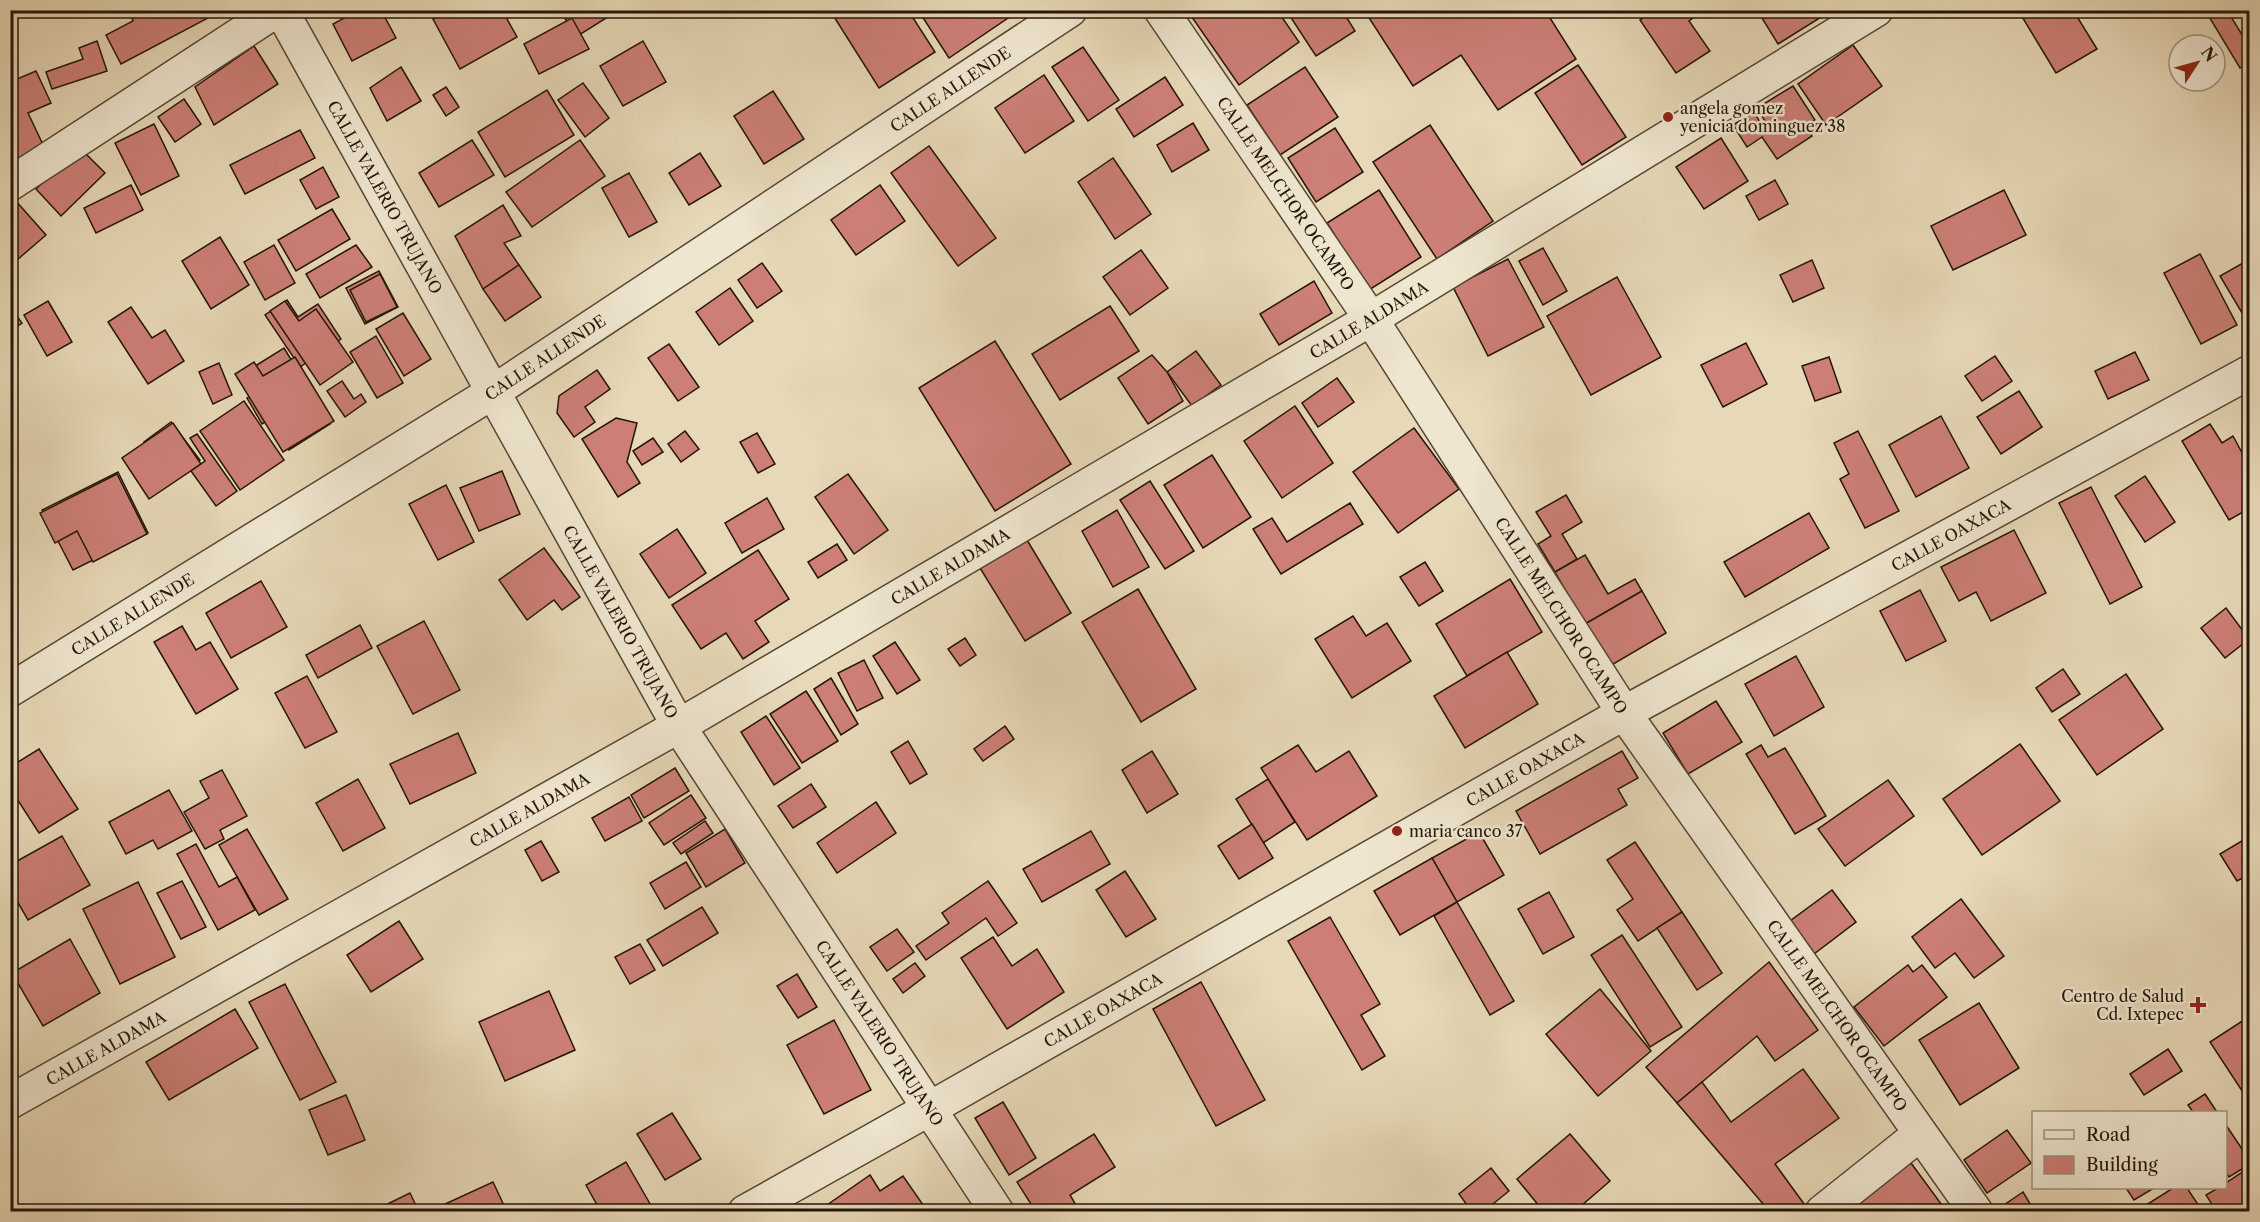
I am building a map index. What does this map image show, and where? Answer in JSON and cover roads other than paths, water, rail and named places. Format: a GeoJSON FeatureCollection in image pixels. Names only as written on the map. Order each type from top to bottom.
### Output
{"type":"FeatureCollection","features":[{"type":"Feature","properties":{"kind":"street"},"geometry":{"type":"LineString","coordinates":[[10,184],[279,10]]}},
{"type":"Feature","properties":{"kind":"street","name":"CALLE VALERIO TRUJANO"},"geometry":{"type":"LineString","coordinates":[[279,10],[678,725],[997,1212]]}},
{"type":"Feature","properties":{"kind":"street","name":"CALLE ALLENDE"},"geometry":{"type":"LineString","coordinates":[[10,690],[493,392],[1070,10]]}},
{"type":"Feature","properties":{"kind":"street","name":"CALLE MELCHOR OCAMPO"},"geometry":{"type":"LineString","coordinates":[[1161,10],[1371,319],[1624,713],[1976,1212]]}},
{"type":"Feature","properties":{"kind":"street","name":"CALLE ALDAMA"},"geometry":{"type":"LineString","coordinates":[[10,1102],[678,725],[1371,319],[1876,10]]}},
{"type":"Feature","properties":{"kind":"street","name":"CALLE OAXACA"},"geometry":{"type":"LineString","coordinates":[[745,1212],[1624,713],[2250,372]]}},
{"type":"Feature","properties":{"kind":"street"},"geometry":{"type":"LineString","coordinates":[[1822,1212],[1920,1134]]}},
{"type":"Feature","properties":{"kind":"place","name":"angela gomez yenicia dominguez 38"},"geometry":{"type":"Point","coordinates":[1668,117]}},
{"type":"Feature","properties":{"kind":"place","name":"maria canco 37"},"geometry":{"type":"Point","coordinates":[1397,831]}},
{"type":"Feature","properties":{"kind":"place","name":"Centro de Salud Cd. Ixtepec"},"geometry":{"type":"Point","coordinates":[2198,1005]}}]}
